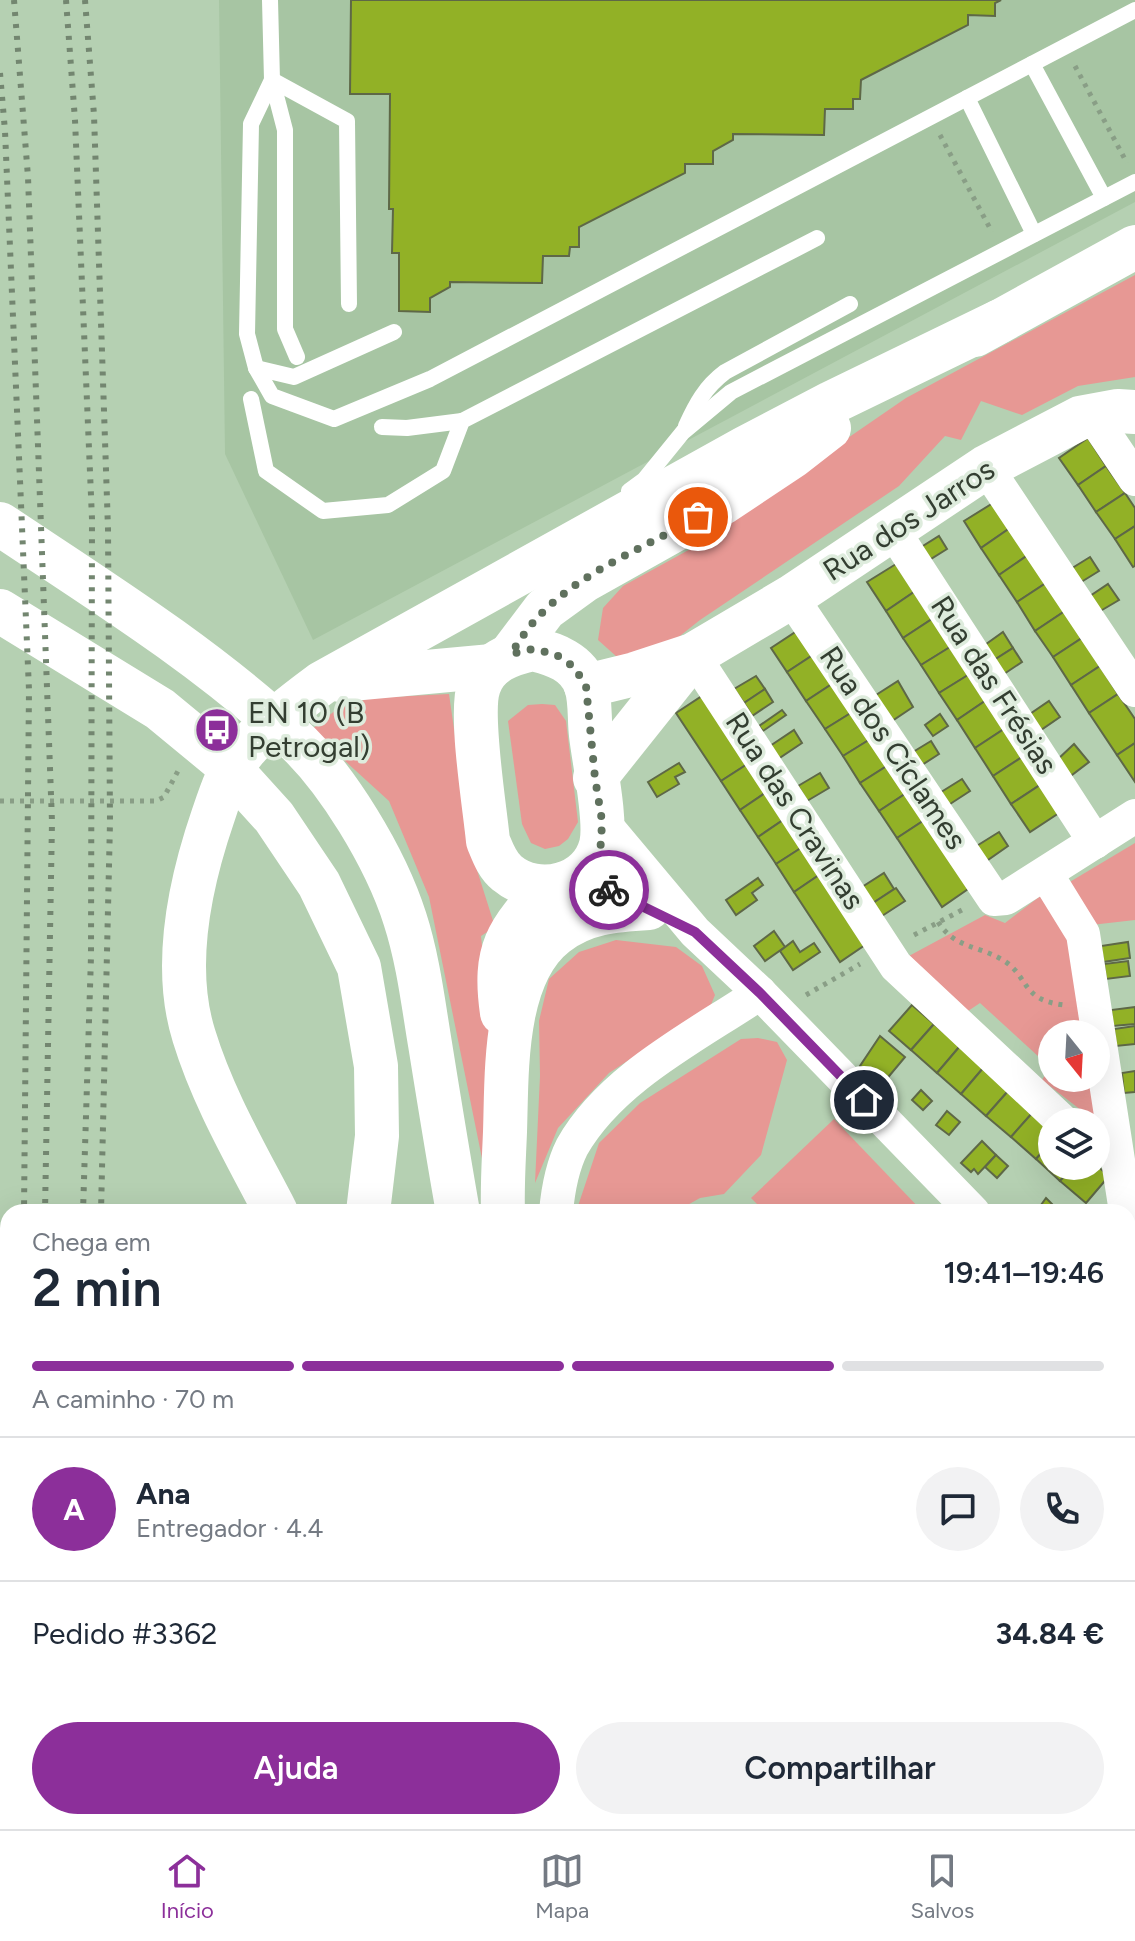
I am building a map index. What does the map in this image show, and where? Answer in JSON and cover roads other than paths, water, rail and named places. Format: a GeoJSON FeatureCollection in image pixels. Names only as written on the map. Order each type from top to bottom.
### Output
{"type":"FeatureCollection","features":[{"type":"Feature","properties":{"kind":"main road"},"geometry":{"type":"LineString","coordinates":[[564,882],[524,884],[505,872],[495,858],[488,841],[475,707],[479,684],[545,609],[585,580],[724,502],[891,384],[1135,247]]}},
{"type":"Feature","properties":{"kind":"main road"},"geometry":{"type":"LineString","coordinates":[[272,1204],[214,1091],[193,1033],[187,992],[185,945],[190,893],[228,774],[245,750],[322,683],[527,567],[819,409],[1000,321]]}},
{"type":"Feature","properties":{"kind":"main road","name":"Rua dos Jarros"},"geometry":{"type":"LineString","coordinates":[[580,676],[635,674],[693,655],[791,597],[986,467],[1069,422],[1092,415],[1135,412]]}},
{"type":"Feature","properties":{"kind":"main road"},"geometry":{"type":"LineString","coordinates":[[0,524],[162,632],[292,736],[331,782],[373,844],[405,918],[457,1204]]}},
{"type":"Feature","properties":{"kind":"main road"},"geometry":{"type":"LineString","coordinates":[[503,1204],[507,1054],[498,987],[500,960],[506,938],[526,911],[594,860],[601,844],[602,821],[580,676],[566,644],[568,610],[585,580]]}},
{"type":"Feature","properties":{"kind":"main road"},"geometry":{"type":"LineString","coordinates":[[0,611],[160,709],[223,761],[274,817],[319,884],[359,967],[376,1066],[377,1136],[369,1204]]}},
{"type":"Feature","properties":{"kind":"main road"},"geometry":{"type":"LineString","coordinates":[[322,683],[501,660],[533,649],[555,654],[580,676]]}},
{"type":"Feature","properties":{"kind":"main road","name":"Rua dos Jarros"},"geometry":{"type":"LineString","coordinates":[[595,778],[693,655]]}},
{"type":"Feature","properties":{"kind":"main road"},"geometry":{"type":"LineString","coordinates":[[507,1054],[519,994],[537,955],[553,936],[592,915],[611,910],[649,908]]}},
{"type":"Feature","properties":{"kind":"street"},"geometry":{"type":"LineString","coordinates":[[1092,415],[1135,479]]}},
{"type":"Feature","properties":{"kind":"street"},"geometry":{"type":"LineString","coordinates":[[986,467],[1135,690]]}},
{"type":"Feature","properties":{"kind":"street","name":"Rua das Frésias"},"geometry":{"type":"LineString","coordinates":[[892,529],[1095,842]]}},
{"type":"Feature","properties":{"kind":"street","name":"Rua dos Cíclames"},"geometry":{"type":"LineString","coordinates":[[791,597],[993,897],[1006,898],[1046,874]]}},
{"type":"Feature","properties":{"kind":"street","name":"Rua das Cravinas"},"geometry":{"type":"LineString","coordinates":[[693,655],[891,958],[1048,1108]]}},
{"type":"Feature","properties":{"kind":"street"},"geometry":{"type":"LineString","coordinates":[[1103,1108],[1083,934],[1046,874],[1135,816]]}},
{"type":"Feature","properties":{"kind":"street"},"geometry":{"type":"LineString","coordinates":[[602,821],[695,932],[769,1002],[965,1204]]}},
{"type":"Feature","properties":{"kind":"street"},"geometry":{"type":"LineString","coordinates":[[564,882],[649,908],[695,932]]}},
{"type":"Feature","properties":{"kind":"street"},"geometry":{"type":"LineString","coordinates":[[557,1204],[563,1170],[571,1149],[605,1103],[641,1073],[769,1002]]}},
{"type":"Feature","properties":{"kind":"street"},"geometry":{"type":"LineString","coordinates":[[1110,1169],[1123,1204]]}},
{"type":"Feature","properties":{"kind":"lane"},"geometry":{"type":"LineString","coordinates":[[270,0],[272,80],[285,130],[285,329],[297,357]]}},
{"type":"Feature","properties":{"kind":"lane"},"geometry":{"type":"LineString","coordinates":[[272,80],[251,124],[247,334],[256,368],[272,396],[334,419],[430,379],[1135,10]]}},
{"type":"Feature","properties":{"kind":"lane"},"geometry":{"type":"LineString","coordinates":[[1032,64],[1104,198]]}},
{"type":"Feature","properties":{"kind":"lane"},"geometry":{"type":"LineString","coordinates":[[272,80],[347,121],[349,304]]}},
{"type":"Feature","properties":{"kind":"lane"},"geometry":{"type":"LineString","coordinates":[[967,98],[1034,234]]}},
{"type":"Feature","properties":{"kind":"lane"},"geometry":{"type":"LineString","coordinates":[[527,567],[644,480],[683,432],[731,392],[1135,182]]}},
{"type":"Feature","properties":{"kind":"lane"},"geometry":{"type":"LineString","coordinates":[[382,427],[407,428],[462,421],[817,238]]}},
{"type":"Feature","properties":{"kind":"lane"},"geometry":{"type":"LineString","coordinates":[[683,432],[698,400],[725,372],[850,304]]}},
{"type":"Feature","properties":{"kind":"lane"},"geometry":{"type":"LineString","coordinates":[[256,368],[294,377],[394,332]]}},
{"type":"Feature","properties":{"kind":"lane"},"geometry":{"type":"LineString","coordinates":[[251,399],[266,471],[323,511],[388,505],[443,471],[462,421]]}},
{"type":"Feature","properties":{"kind":"railway"},"geometry":{"type":"LineString","coordinates":[[14,0],[28,177],[52,822],[45,1204]]}},
{"type":"Feature","properties":{"kind":"railway"},"geometry":{"type":"LineString","coordinates":[[66,0],[75,120],[92,519],[91,956],[83,1204]]}},
{"type":"Feature","properties":{"kind":"railway"},"geometry":{"type":"LineString","coordinates":[[85,0],[94,115],[108,529],[110,822],[101,1204]]}},
{"type":"Feature","properties":{"kind":"railway"},"geometry":{"type":"LineString","coordinates":[[0,73],[29,690],[24,1204]]}},
{"type":"Feature","properties":{"kind":"place","name":"EN 10 (B Petrogal)"},"geometry":{"type":"Point","coordinates":[217,730]}}]}
